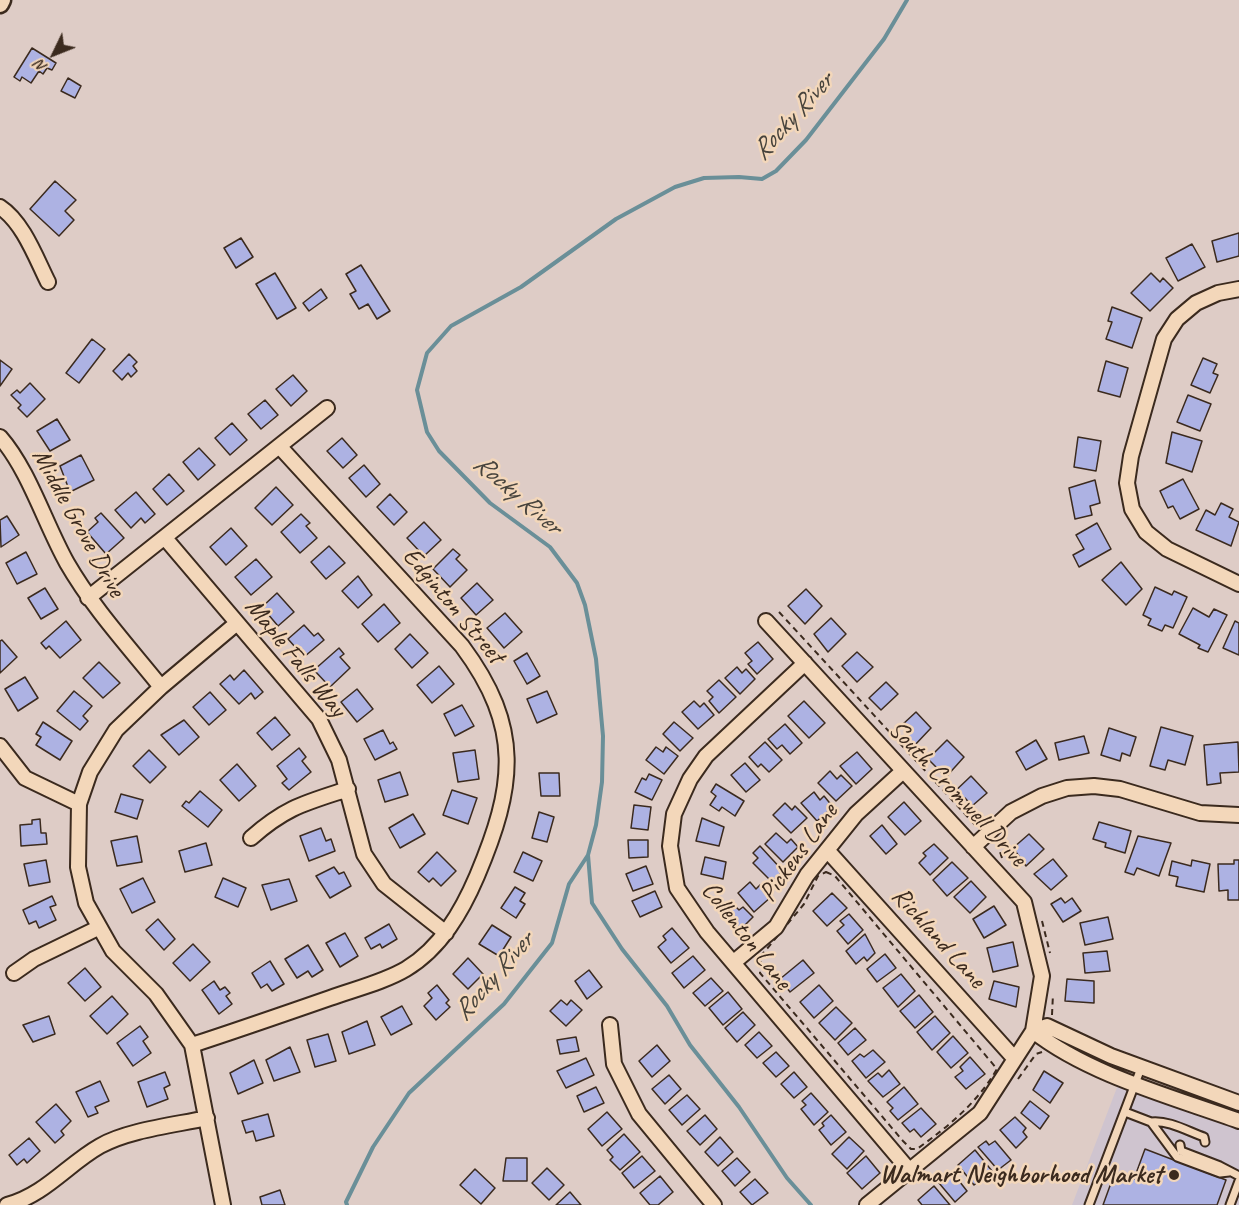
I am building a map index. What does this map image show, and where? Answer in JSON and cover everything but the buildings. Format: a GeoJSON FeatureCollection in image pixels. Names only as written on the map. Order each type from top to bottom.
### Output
{"type":"FeatureCollection","features":[{"type":"Feature","properties":{"kind":"street"},"geometry":{"type":"LineString","coordinates":[[0,4],[2,0]]}},
{"type":"Feature","properties":{"kind":"street"},"geometry":{"type":"LineString","coordinates":[[0,207],[7,212],[20,230],[48,282]]}},
{"type":"Feature","properties":{"kind":"street"},"geometry":{"type":"LineString","coordinates":[[1239,290],[1218,292],[1196,303],[1178,319],[1164,339],[1131,456],[1127,483],[1132,509],[1146,532],[1167,549],[1239,584]]}},
{"type":"Feature","properties":{"kind":"street"},"geometry":{"type":"LineString","coordinates":[[88,598],[327,408]]}},
{"type":"Feature","properties":{"kind":"street","name":"Middle Grove Drive"},"geometry":{"type":"LineString","coordinates":[[0,437],[16,461],[66,561],[88,598],[161,687]]}},
{"type":"Feature","properties":{"kind":"street","name":"Edginton Street"},"geometry":{"type":"LineString","coordinates":[[192,1046],[370,984],[407,968],[446,933],[464,907],[494,836],[504,803],[507,748],[495,699],[462,646],[280,447]]}},
{"type":"Feature","properties":{"kind":"street","name":"Maple Falls Way"},"geometry":{"type":"LineString","coordinates":[[165,538],[319,719],[339,760],[364,854],[374,869],[397,896],[446,933]]}},
{"type":"Feature","properties":{"kind":"street","name":"South Cromwell Drive"},"geometry":{"type":"LineString","coordinates":[[766,621],[1024,902],[1042,976],[1033,1031]]}},
{"type":"Feature","properties":{"kind":"street"},"geometry":{"type":"LineString","coordinates":[[224,1205],[192,1046],[156,994],[113,951],[86,903],[78,867],[79,804],[90,772],[116,730],[161,687],[237,623]]}},
{"type":"Feature","properties":{"kind":"street","name":"Collenton Lane"},"geometry":{"type":"LineString","coordinates":[[805,663],[706,756],[690,778],[674,814],[670,846],[677,888],[707,932],[909,1170]]}},
{"type":"Feature","properties":{"kind":"street"},"geometry":{"type":"LineString","coordinates":[[0,746],[25,778],[79,804]]}},
{"type":"Feature","properties":{"kind":"street","name":"Pickens Lane"},"geometry":{"type":"LineString","coordinates":[[734,962],[776,927],[807,875],[856,814],[903,771]]}},
{"type":"Feature","properties":{"kind":"street"},"geometry":{"type":"LineString","coordinates":[[974,847],[1011,812],[1042,796],[1067,788],[1094,786],[1120,789],[1200,813],[1239,815]]}},
{"type":"Feature","properties":{"kind":"street"},"geometry":{"type":"LineString","coordinates":[[251,838],[275,817],[294,807],[348,789]]}},
{"type":"Feature","properties":{"kind":"street","name":"Richland Lane"},"geometry":{"type":"LineString","coordinates":[[827,850],[1014,1058]]}},
{"type":"Feature","properties":{"kind":"street"},"geometry":{"type":"LineString","coordinates":[[14,973],[34,959],[98,928]]}},
{"type":"Feature","properties":{"kind":"street"},"geometry":{"type":"LineString","coordinates":[[610,1025],[614,1064],[639,1114],[714,1205]]}},
{"type":"Feature","properties":{"kind":"street"},"geometry":{"type":"LineString","coordinates":[[867,1205],[980,1113],[1033,1031],[1047,1026],[1141,1068],[1239,1103]]}},
{"type":"Feature","properties":{"kind":"street"},"geometry":{"type":"LineString","coordinates":[[1033,1031],[1056,1046],[1136,1083],[1239,1121]]}},
{"type":"Feature","properties":{"kind":"street"},"geometry":{"type":"LineString","coordinates":[[7,1205],[50,1184],[100,1145],[122,1137],[207,1118]]}},
{"type":"Feature","properties":{"kind":"lane"},"geometry":{"type":"LineString","coordinates":[[1089,1205],[1141,1068]]}},
{"type":"Feature","properties":{"kind":"lane"},"geometry":{"type":"LineString","coordinates":[[1125,1112],[1151,1122],[1160,1121],[1189,1134]]}},
{"type":"Feature","properties":{"kind":"lane"},"geometry":{"type":"LineString","coordinates":[[1151,1122],[1177,1157],[1220,1173],[1229,1172]]}},
{"type":"Feature","properties":{"kind":"lane"},"geometry":{"type":"LineString","coordinates":[[1194,1153],[1239,1179],[1230,1205]]}},
{"type":"Feature","properties":{"kind":"path"},"geometry":{"type":"LineString","coordinates":[[779,612],[978,827]]}},
{"type":"Feature","properties":{"kind":"path"},"geometry":{"type":"LineString","coordinates":[[826,872],[835,876],[997,1069],[984,1091],[967,1109],[917,1149],[911,1149],[903,1141],[760,973],[761,956],[804,904],[818,876],[826,872]]}},
{"type":"Feature","properties":{"kind":"shaded area"},"geometry":{"type":"Polygon","coordinates":[[[1121,1077],[1239,1121],[1239,1205],[1072,1205],[1121,1077]]]}},
{"type":"Feature","properties":{"kind":"waterway","name":"Rocky River"},"geometry":{"type":"LineString","coordinates":[[347,1205],[346,1202],[373,1147],[409,1093],[504,1004],[552,943],[569,884],[588,855],[596,825],[602,782],[603,736],[596,659],[585,605],[577,583],[550,547],[490,503],[439,451],[427,432],[417,390],[427,353],[451,326],[521,287],[616,219],[675,187],[704,178],[762,179],[776,171],[806,140],[884,39],[907,0]]}},
{"type":"Feature","properties":{"kind":"waterway"},"geometry":{"type":"LineString","coordinates":[[588,855],[592,903],[622,949],[667,1006],[690,1045],[739,1107],[787,1178],[811,1205]]}},
{"type":"Feature","properties":{"kind":"place","name":"Walmart Neighborhood Market"},"geometry":{"type":"Point","coordinates":[1174,1175]}}]}
